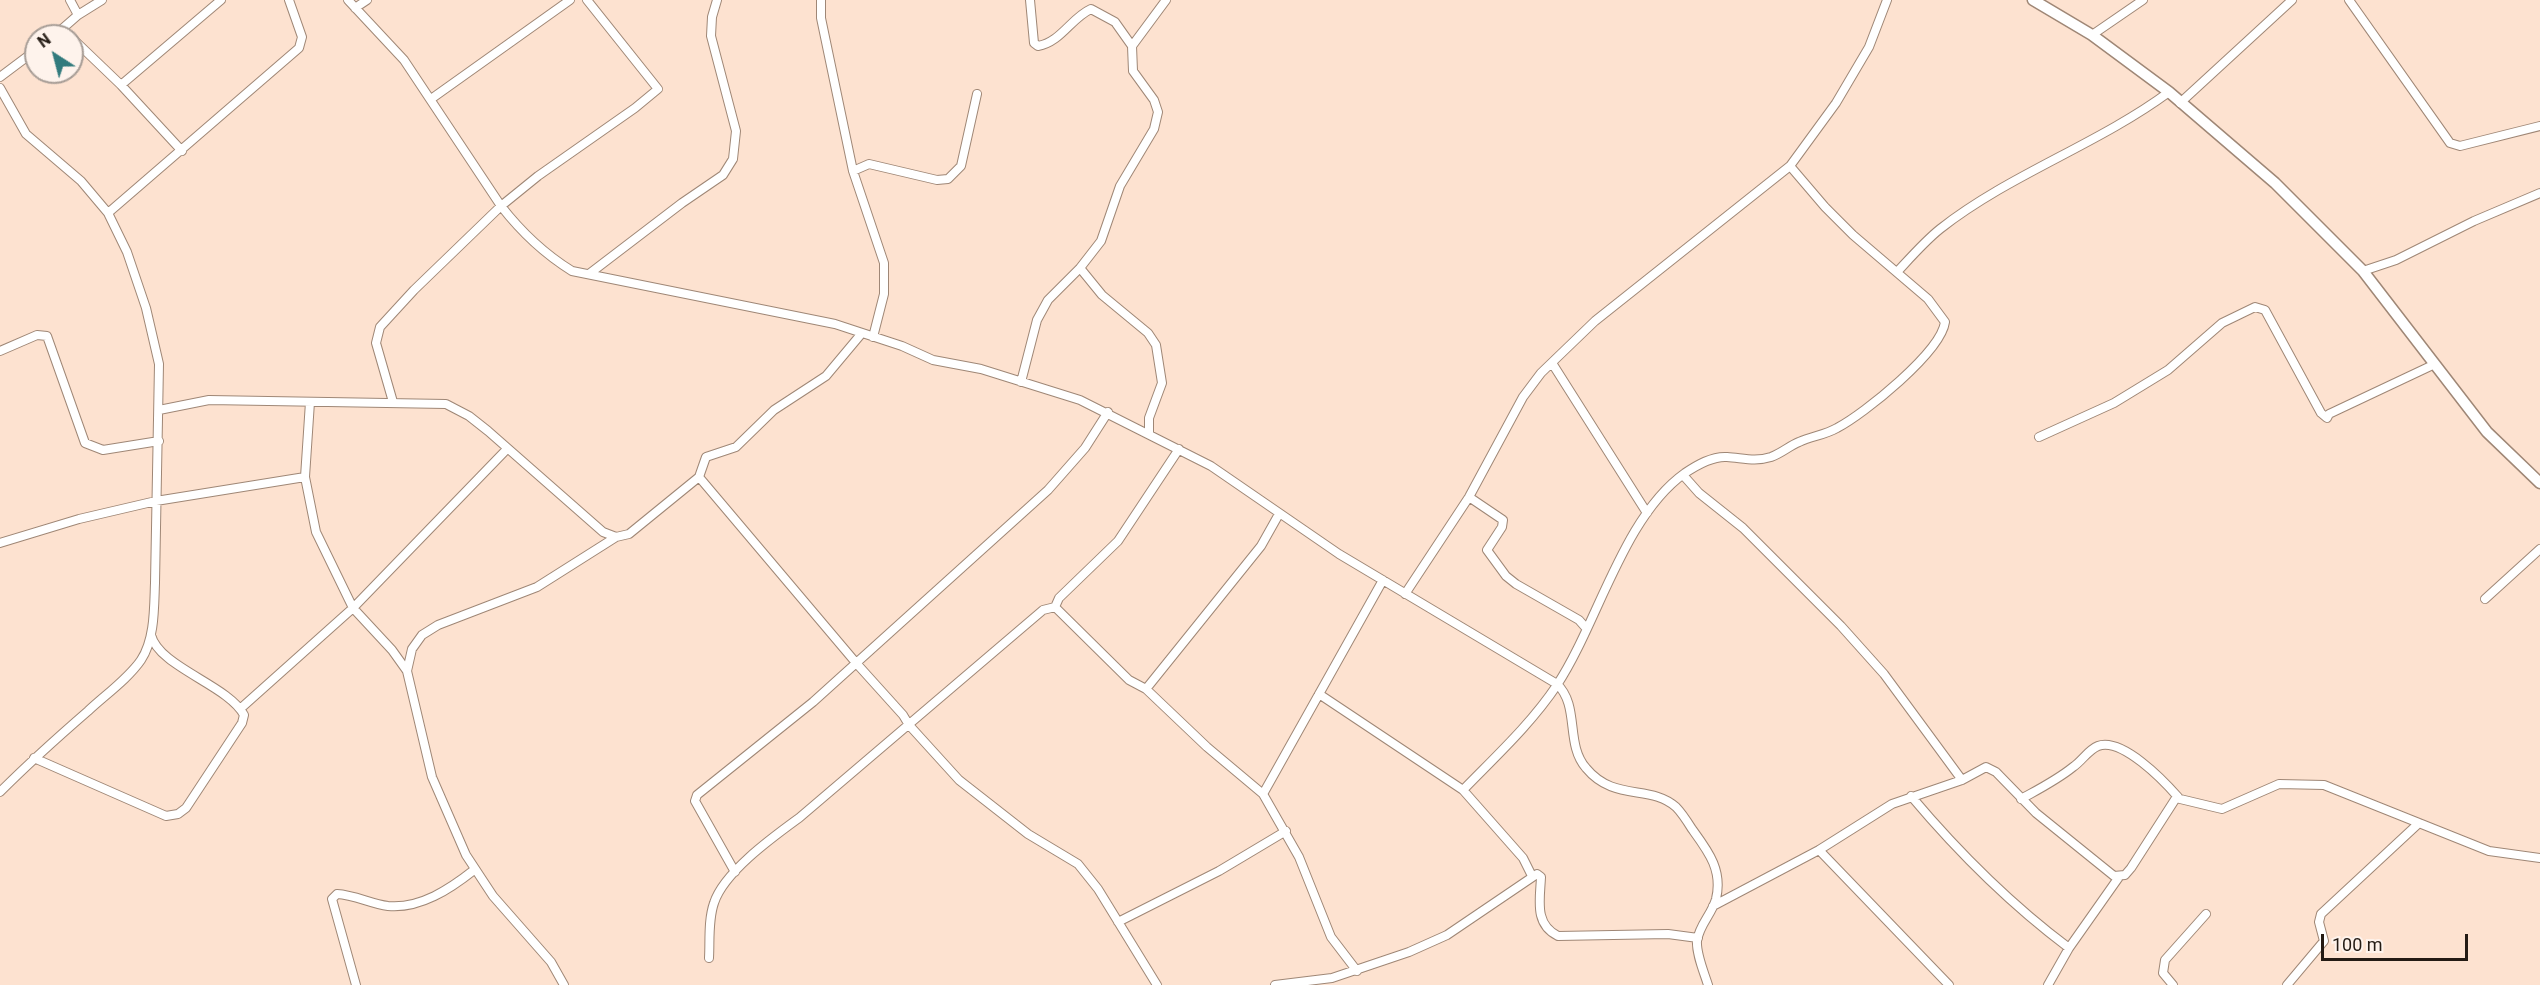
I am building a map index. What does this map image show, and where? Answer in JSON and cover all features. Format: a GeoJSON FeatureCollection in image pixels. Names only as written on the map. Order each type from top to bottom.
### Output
{"type":"FeatureCollection","features":[{"type":"Feature","properties":{"kind":"street"},"geometry":{"type":"LineString","coordinates":[[69,0],[78,15]]}},
{"type":"Feature","properties":{"kind":"street"},"geometry":{"type":"LineString","coordinates":[[69,24],[78,15],[102,0]]}},
{"type":"Feature","properties":{"kind":"street"},"geometry":{"type":"LineString","coordinates":[[122,85],[221,0]]}},
{"type":"Feature","properties":{"kind":"street"},"geometry":{"type":"LineString","coordinates":[[108,213],[299,48],[302,37],[289,0]]}},
{"type":"Feature","properties":{"kind":"street"},"geometry":{"type":"LineString","coordinates":[[348,0],[404,60],[501,206],[532,243],[546,255],[572,271],[810,318],[862,333],[933,360],[981,369],[1108,412],[1179,448],[1227,477],[1279,514],[1405,594],[1557,684],[1566,695],[1573,742],[1586,769],[1597,780],[1614,789],[1668,801],[1680,811],[1711,855],[1718,878],[1713,906],[1698,938],[1697,947],[1708,985]]}},
{"type":"Feature","properties":{"kind":"street"},"geometry":{"type":"LineString","coordinates":[[355,8],[367,0]]}},
{"type":"Feature","properties":{"kind":"street"},"geometry":{"type":"LineString","coordinates":[[431,99],[570,0]]}},
{"type":"Feature","properties":{"kind":"street"},"geometry":{"type":"LineString","coordinates":[[393,402],[376,342],[380,327],[414,290],[501,206],[538,176],[635,108],[658,89],[587,0]]}},
{"type":"Feature","properties":{"kind":"street"},"geometry":{"type":"LineString","coordinates":[[590,274],[664,216],[723,175],[733,159],[736,131],[711,36],[712,16],[717,0]]}},
{"type":"Feature","properties":{"kind":"street"},"geometry":{"type":"LineString","coordinates":[[821,0],[821,18],[853,171],[884,263],[884,294],[873,337]]}},
{"type":"Feature","properties":{"kind":"street"},"geometry":{"type":"LineString","coordinates":[[1021,382],[1037,320],[1048,300],[1080,268],[1101,241],[1120,186],[1157,120],[1158,112],[1154,100],[1133,71],[1132,46],[1115,22],[1091,9],[1078,15],[1067,29],[1046,45],[1038,46],[1034,43],[1030,0]]}},
{"type":"Feature","properties":{"kind":"street"},"geometry":{"type":"LineString","coordinates":[[1132,46],[1166,0]]}},
{"type":"Feature","properties":{"kind":"street"},"geometry":{"type":"LineString","coordinates":[[1405,594],[1469,497],[1523,397],[1551,363],[1595,321],[1790,166],[1836,103],[1858,66],[1869,46],[1887,0]]}},
{"type":"Feature","properties":{"kind":"street"},"geometry":{"type":"LineString","coordinates":[[2033,0],[2092,35],[2169,92],[2275,183],[2363,271],[2487,432],[2540,483]]}},
{"type":"Feature","properties":{"kind":"street"},"geometry":{"type":"LineString","coordinates":[[2092,35],[2143,0]]}},
{"type":"Feature","properties":{"kind":"street"},"geometry":{"type":"LineString","coordinates":[[2180,103],[2292,0]]}},
{"type":"Feature","properties":{"kind":"street"},"geometry":{"type":"LineString","coordinates":[[2349,0],[2450,143],[2460,146],[2540,126]]}},
{"type":"Feature","properties":{"kind":"street"},"geometry":{"type":"LineString","coordinates":[[84,49],[122,85],[182,151]]}},
{"type":"Feature","properties":{"kind":"street"},"geometry":{"type":"LineString","coordinates":[[0,77],[24,59]]}},
{"type":"Feature","properties":{"kind":"street"},"geometry":{"type":"LineString","coordinates":[[0,88],[26,134],[81,181],[108,213],[127,252],[146,308],[159,364],[154,601],[150,633],[141,659],[0,792]]}},
{"type":"Feature","properties":{"kind":"street"},"geometry":{"type":"LineString","coordinates":[[1898,271],[1938,230],[1954,219],[2030,172],[2101,137],[2169,92]]}},
{"type":"Feature","properties":{"kind":"street"},"geometry":{"type":"LineString","coordinates":[[853,171],[869,164],[937,180],[948,179],[962,166],[977,94]]}},
{"type":"Feature","properties":{"kind":"street"},"geometry":{"type":"LineString","coordinates":[[1463,790],[1518,733],[1557,684],[1647,513],[1683,475],[1713,458],[1757,460],[1772,456],[1799,442],[1821,436],[1866,408],[1919,362],[1944,329],[1945,322],[1928,299],[1898,271],[1853,235],[1790,166]]}},
{"type":"Feature","properties":{"kind":"street"},"geometry":{"type":"LineString","coordinates":[[2363,271],[2396,260],[2474,221],[2540,193]]}},
{"type":"Feature","properties":{"kind":"street"},"geometry":{"type":"LineString","coordinates":[[1080,268],[1102,295],[1148,333],[1156,345],[1162,383],[1149,418],[1149,433]]}},
{"type":"Feature","properties":{"kind":"street"},"geometry":{"type":"LineString","coordinates":[[2039,436],[2114,403],[2168,370],[2222,323],[2255,307],[2265,310],[2321,413],[2327,418],[2435,364]]}},
{"type":"Feature","properties":{"kind":"street"},"geometry":{"type":"LineString","coordinates":[[407,671],[412,649],[422,635],[438,625],[537,587],[616,537],[629,534],[699,477],[706,457],[736,447],[774,410],[826,376],[862,333]]}},
{"type":"Feature","properties":{"kind":"street"},"geometry":{"type":"LineString","coordinates":[[0,351],[37,335],[47,336],[85,443],[103,450],[159,441]]}},
{"type":"Feature","properties":{"kind":"street"},"geometry":{"type":"LineString","coordinates":[[1551,363],[1647,513]]}},
{"type":"Feature","properties":{"kind":"street"},"geometry":{"type":"LineString","coordinates":[[159,410],[209,400],[447,404],[469,416],[566,496],[603,532],[616,537]]}},
{"type":"Feature","properties":{"kind":"street"},"geometry":{"type":"LineString","coordinates":[[310,402],[305,477],[316,532],[353,608],[392,650],[407,671],[432,777],[474,870],[546,955],[564,985]]}},
{"type":"Feature","properties":{"kind":"street"},"geometry":{"type":"LineString","coordinates":[[735,872],[695,801],[697,795],[857,664],[1048,490],[1085,448],[1108,412]]}},
{"type":"Feature","properties":{"kind":"street"},"geometry":{"type":"LineString","coordinates":[[709,958],[714,902],[735,872],[771,838],[799,818],[1043,610],[1054,607],[1059,598],[1118,541],[1179,448]]}},
{"type":"Feature","properties":{"kind":"street"},"geometry":{"type":"LineString","coordinates":[[240,709],[353,608],[507,449]]}},
{"type":"Feature","properties":{"kind":"street"},"geometry":{"type":"LineString","coordinates":[[1683,475],[1699,493],[1743,528],[1841,626],[1884,674],[1962,780]]}},
{"type":"Feature","properties":{"kind":"street"},"geometry":{"type":"LineString","coordinates":[[0,543],[79,519],[156,501],[305,477]]}},
{"type":"Feature","properties":{"kind":"street"},"geometry":{"type":"LineString","coordinates":[[699,477],[903,715],[909,725],[959,780],[1028,834],[1078,864],[1098,889],[1157,985]]}},
{"type":"Feature","properties":{"kind":"street"},"geometry":{"type":"LineString","coordinates":[[1469,497],[1503,520],[1502,527],[1487,550],[1506,576],[1579,620],[1586,628]]}},
{"type":"Feature","properties":{"kind":"street"},"geometry":{"type":"LineString","coordinates":[[1146,689],[1261,546],[1279,514]]}},
{"type":"Feature","properties":{"kind":"street"},"geometry":{"type":"LineString","coordinates":[[2485,599],[2540,549]]}},
{"type":"Feature","properties":{"kind":"street"},"geometry":{"type":"LineString","coordinates":[[1263,794],[1383,580]]}},
{"type":"Feature","properties":{"kind":"street"},"geometry":{"type":"LineString","coordinates":[[1054,607],[1129,680],[1146,689],[1207,747],[1263,794],[1286,831],[1331,937],[1357,971]]}},
{"type":"Feature","properties":{"kind":"street"},"geometry":{"type":"LineString","coordinates":[[34,758],[166,816],[178,814],[186,808],[242,723],[243,715],[240,709],[158,649],[150,633]]}},
{"type":"Feature","properties":{"kind":"street"},"geometry":{"type":"LineString","coordinates":[[1319,694],[1463,790],[1523,858],[1532,876]]}},
{"type":"Feature","properties":{"kind":"street"},"geometry":{"type":"LineString","coordinates":[[2021,799],[2074,767],[2095,748],[2107,745],[2128,754],[2145,765],[2178,797],[2209,808],[2222,809],[2270,787],[2295,782],[2311,783],[2332,787],[2489,851],[2540,858]]}},
{"type":"Feature","properties":{"kind":"street"},"geometry":{"type":"LineString","coordinates":[[1713,906],[1819,850],[1892,804],[1962,780],[1982,769],[1991,768],[2021,799],[2110,873],[2119,877]]}},
{"type":"Feature","properties":{"kind":"street"},"geometry":{"type":"LineString","coordinates":[[1911,796],[1965,859],[1995,888],[2069,948]]}},
{"type":"Feature","properties":{"kind":"street"},"geometry":{"type":"LineString","coordinates":[[2048,985],[2069,948],[2119,877],[2125,875],[2131,868],[2171,802],[2178,797]]}},
{"type":"Feature","properties":{"kind":"street"},"geometry":{"type":"LineString","coordinates":[[2287,985],[2324,941],[2319,922],[2322,914],[2419,823]]}},
{"type":"Feature","properties":{"kind":"street"},"geometry":{"type":"LineString","coordinates":[[1118,922],[1219,871],[1286,831]]}},
{"type":"Feature","properties":{"kind":"street"},"geometry":{"type":"LineString","coordinates":[[1819,850],[1949,985]]}},
{"type":"Feature","properties":{"kind":"street"},"geometry":{"type":"LineString","coordinates":[[356,985],[332,899],[337,894],[388,906],[411,903],[438,896],[474,870]]}},
{"type":"Feature","properties":{"kind":"street"},"geometry":{"type":"LineString","coordinates":[[1275,985],[1332,978],[1409,952],[1447,935],[1532,876],[1538,875],[1541,878],[1541,919],[1547,928],[1558,936],[1668,934],[1698,938]]}},
{"type":"Feature","properties":{"kind":"street"},"geometry":{"type":"LineString","coordinates":[[2173,985],[2163,973],[2165,960],[2206,914]]}}]}
